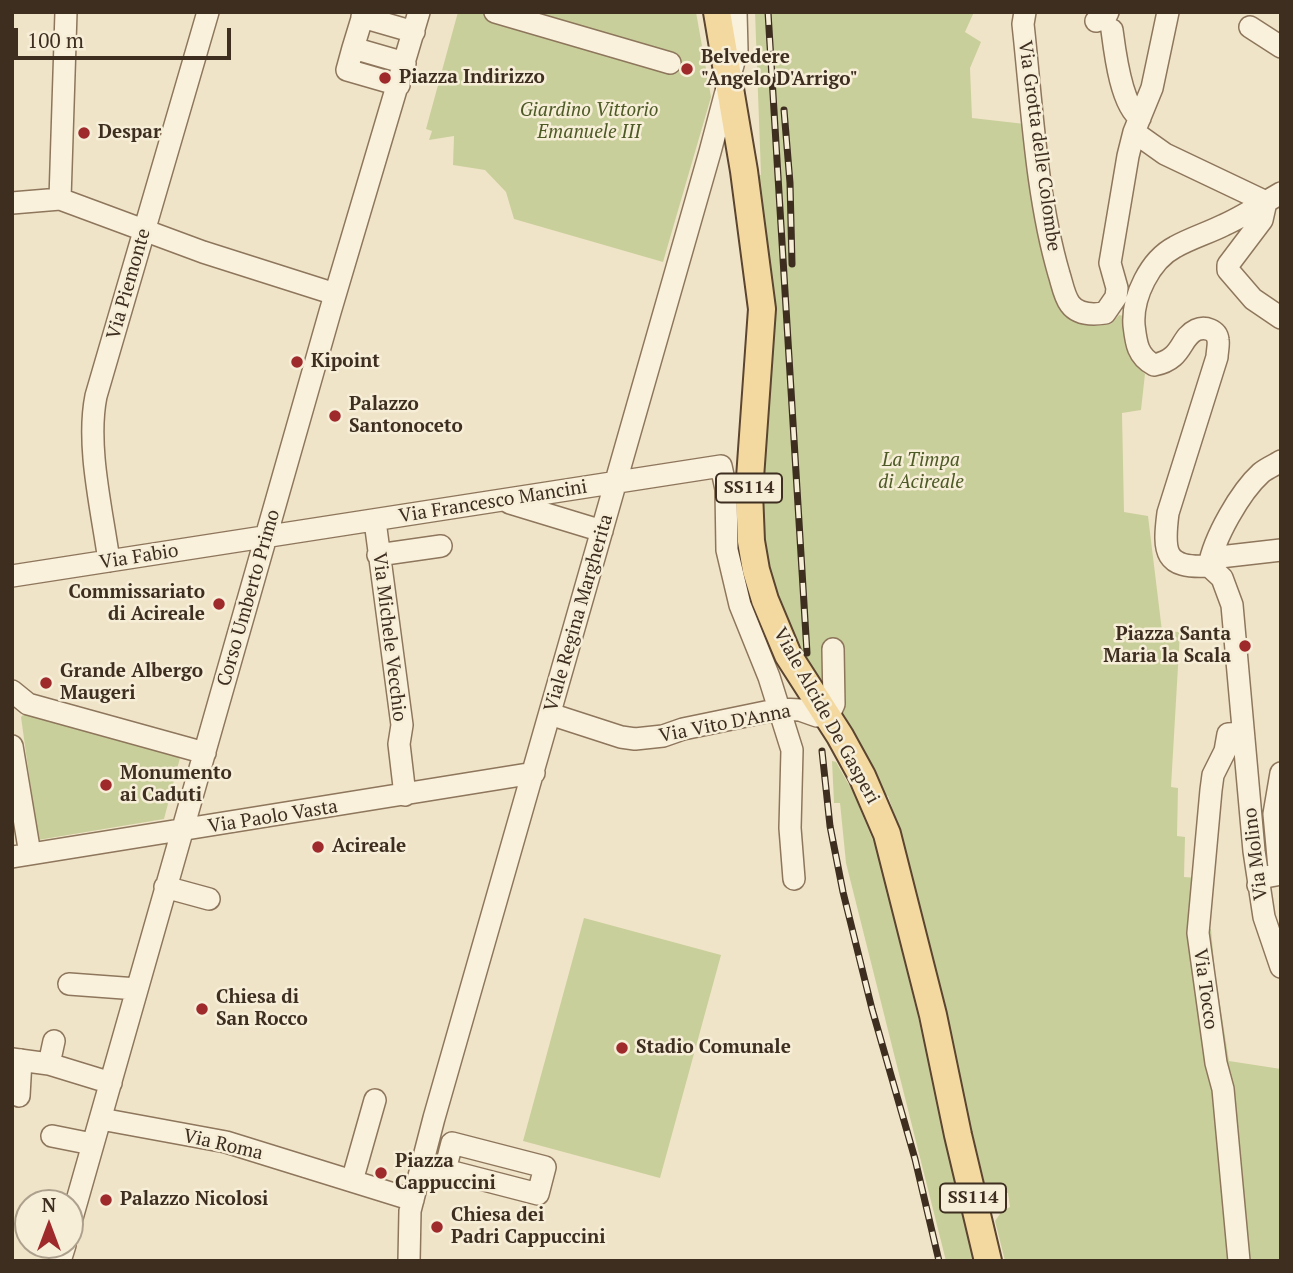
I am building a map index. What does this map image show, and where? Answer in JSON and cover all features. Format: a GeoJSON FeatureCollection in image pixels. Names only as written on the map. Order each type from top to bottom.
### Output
{"type":"FeatureCollection","features":[{"type":"Feature","properties":{"kind":"main road","name":"SS114"},"geometry":{"type":"LineString","coordinates":[[704,12],[725,95]]}},
{"type":"Feature","properties":{"kind":"main road","name":"SS114"},"geometry":{"type":"LineString","coordinates":[[717,12],[732,45],[725,95]]}},
{"type":"Feature","properties":{"kind":"main road","name":"Viale Alcide De Gasperi"},"geometry":{"type":"LineString","coordinates":[[725,95],[719,150],[747,287],[749,335],[741,492],[742,543],[758,604],[782,660],[822,717]]}},
{"type":"Feature","properties":{"kind":"main road","name":"Viale Alcide De Gasperi"},"geometry":{"type":"LineString","coordinates":[[725,95],[744,171],[762,309],[749,492],[751,541],[762,590],[778,635],[856,780],[892,868],[933,1016],[988,1261]]}},
{"type":"Feature","properties":{"kind":"street"},"geometry":{"type":"LineString","coordinates":[[60,199],[66,12]]}},
{"type":"Feature","properties":{"kind":"street","name":"Via Piemonte"},"geometry":{"type":"LineString","coordinates":[[109,561],[92,438],[92,416],[208,12]]}},
{"type":"Feature","properties":{"kind":"street"},"geometry":{"type":"LineString","coordinates":[[495,12],[670,63]]}},
{"type":"Feature","properties":{"kind":"street"},"geometry":{"type":"LineString","coordinates":[[710,12],[715,41],[732,45]]}},
{"type":"Feature","properties":{"kind":"street"},"geometry":{"type":"LineString","coordinates":[[736,12],[732,45],[744,171]]}},
{"type":"Feature","properties":{"kind":"street","name":"Via Grotta delle Colombe"},"geometry":{"type":"LineString","coordinates":[[1025,12],[1023,24],[1045,211],[1056,262],[1068,302],[1083,313],[1094,314],[1104,313],[1116,297],[1117,288],[1110,263],[1128,156],[1152,88],[1168,12]]}},
{"type":"Feature","properties":{"kind":"street"},"geometry":{"type":"LineString","coordinates":[[399,85],[347,70],[353,48],[363,15],[417,22]]}},
{"type":"Feature","properties":{"kind":"street"},"geometry":{"type":"LineString","coordinates":[[1105,21],[1116,67],[1137,125],[1165,154],[1273,197]]}},
{"type":"Feature","properties":{"kind":"street","name":"Corso Umberto Primo"},"geometry":{"type":"LineString","coordinates":[[80,1189],[335,294],[417,22]]}},
{"type":"Feature","properties":{"kind":"street"},"geometry":{"type":"LineString","coordinates":[[1250,27],[1281,47]]}},
{"type":"Feature","properties":{"kind":"street"},"geometry":{"type":"LineString","coordinates":[[353,48],[405,63]]}},
{"type":"Feature","properties":{"kind":"street"},"geometry":{"type":"LineString","coordinates":[[719,150],[734,154],[753,278],[762,309]]}},
{"type":"Feature","properties":{"kind":"street","name":"Viale Regina Margherita"},"geometry":{"type":"LineString","coordinates":[[409,1261],[410,1211],[434,1118],[616,483],[719,150]]}},
{"type":"Feature","properties":{"kind":"street"},"geometry":{"type":"LineString","coordinates":[[1128,156],[1165,154]]}},
{"type":"Feature","properties":{"kind":"street"},"geometry":{"type":"LineString","coordinates":[[1273,197],[1262,220],[1228,265],[1228,270],[1253,299],[1281,318]]}},
{"type":"Feature","properties":{"kind":"street"},"geometry":{"type":"LineString","coordinates":[[1273,197],[1226,225],[1172,248],[1142,284],[1133,313],[1136,343],[1143,360],[1154,365],[1166,363],[1178,353],[1193,331],[1204,327],[1213,331],[1219,339],[1217,357],[1168,513],[1168,553],[1175,561],[1186,565],[1281,550]]}},
{"type":"Feature","properties":{"kind":"street"},"geometry":{"type":"LineString","coordinates":[[12,203],[60,199],[203,252],[335,294]]}},
{"type":"Feature","properties":{"kind":"street"},"geometry":{"type":"LineString","coordinates":[[1244,736],[1233,605],[1222,578],[1210,562],[1213,545],[1238,503],[1281,453]]}},
{"type":"Feature","properties":{"kind":"street"},"geometry":{"type":"LineString","coordinates":[[1262,472],[1281,461]]}},
{"type":"Feature","properties":{"kind":"street","name":"Via Francesco Mancini"},"geometry":{"type":"LineString","coordinates":[[266,538],[721,466]]}},
{"type":"Feature","properties":{"kind":"street","name":"Viale Alcide De Gasperi"},"geometry":{"type":"LineString","coordinates":[[721,466],[726,489],[727,550],[740,605],[780,709],[792,750],[789,828],[794,879]]}},
{"type":"Feature","properties":{"kind":"street"},"geometry":{"type":"LineString","coordinates":[[503,500],[602,531]]}},
{"type":"Feature","properties":{"kind":"street","name":"Via Michele Vecchio"},"geometry":{"type":"LineString","coordinates":[[375,520],[402,725],[399,744],[405,795]]}},
{"type":"Feature","properties":{"kind":"street","name":"Via Fabio"},"geometry":{"type":"LineString","coordinates":[[12,576],[266,538]]}},
{"type":"Feature","properties":{"kind":"street"},"geometry":{"type":"LineString","coordinates":[[378,555],[441,546]]}},
{"type":"Feature","properties":{"kind":"street"},"geometry":{"type":"LineString","coordinates":[[822,717],[834,704],[833,649]]}},
{"type":"Feature","properties":{"kind":"street"},"geometry":{"type":"LineString","coordinates":[[12,691],[29,704],[205,753]]}},
{"type":"Feature","properties":{"kind":"street","name":"Via Vito D'Anna"},"geometry":{"type":"LineString","coordinates":[[550,714],[621,737],[649,739],[683,729],[780,709],[800,710],[822,717]]}},
{"type":"Feature","properties":{"kind":"street","name":"Via Tocco"},"geometry":{"type":"LineString","coordinates":[[1239,1261],[1223,1089],[1216,1063],[1198,933],[1205,834],[1213,775],[1225,751],[1228,734],[1244,736]]}},
{"type":"Feature","properties":{"kind":"street","name":"Via Molino"},"geometry":{"type":"LineString","coordinates":[[1244,736],[1258,885],[1264,917],[1281,967]]}},
{"type":"Feature","properties":{"kind":"street"},"geometry":{"type":"LineString","coordinates":[[12,746],[21,856]]}},
{"type":"Feature","properties":{"kind":"street","name":"Via Paolo Vasta"},"geometry":{"type":"LineString","coordinates":[[21,856],[534,773]]}},
{"type":"Feature","properties":{"kind":"street"},"geometry":{"type":"LineString","coordinates":[[1258,885],[1265,877],[1276,876],[1279,868],[1274,814],[1281,773]]}},
{"type":"Feature","properties":{"kind":"street"},"geometry":{"type":"LineString","coordinates":[[165,887],[209,899]]}},
{"type":"Feature","properties":{"kind":"street"},"geometry":{"type":"LineString","coordinates":[[69,984],[137,989]]}},
{"type":"Feature","properties":{"kind":"street"},"geometry":{"type":"LineString","coordinates":[[49,1064],[54,1041]]}},
{"type":"Feature","properties":{"kind":"street"},"geometry":{"type":"LineString","coordinates":[[19,1096],[17,1059],[49,1064],[111,1083]]}},
{"type":"Feature","properties":{"kind":"street"},"geometry":{"type":"LineString","coordinates":[[347,1180],[375,1100]]}},
{"type":"Feature","properties":{"kind":"street","name":"Via Roma"},"geometry":{"type":"LineString","coordinates":[[101,1119],[226,1142],[413,1200]]}},
{"type":"Feature","properties":{"kind":"street"},"geometry":{"type":"LineString","coordinates":[[52,1136],[92,1144]]}},
{"type":"Feature","properties":{"kind":"street"},"geometry":{"type":"LineString","coordinates":[[422,1164],[445,1170]]}},
{"type":"Feature","properties":{"kind":"green space","name":"Giardino Vittorio Emanuele III"},"geometry":{"type":"Polygon","coordinates":[[[458,12],[696,12],[711,97],[663,262],[514,219],[506,192],[485,170],[453,165],[454,136],[429,140],[432,131],[426,129],[458,12]]]}},
{"type":"Feature","properties":{"kind":"green space","name":"La Timpa di Acireale"},"geometry":{"type":"Polygon","coordinates":[[[755,12],[974,12],[965,32],[981,42],[970,68],[972,118],[1025,124],[1084,322],[1096,326],[1111,324],[1119,315],[1125,316],[1126,341],[1130,354],[1145,374],[1141,410],[1122,413],[1124,512],[1148,516],[1162,631],[1180,632],[1171,787],[1178,788],[1177,836],[1185,837],[1184,877],[1198,878],[1192,929],[1211,929],[1229,1061],[1281,1069],[1281,1261],[1005,1261],[995,1221],[1002,1211],[1010,1207],[1008,1193],[999,1194],[985,1185],[902,836],[875,769],[798,653],[773,596],[761,523],[756,176],[761,175],[755,12]]]}},
{"type":"Feature","properties":{"kind":"green space"},"geometry":{"type":"Polygon","coordinates":[[[24,714],[181,754],[164,819],[38,840],[21,717],[24,714]]]}},
{"type":"Feature","properties":{"kind":"green space"},"geometry":{"type":"Polygon","coordinates":[[[832,761],[836,762],[853,792],[877,850],[978,1261],[946,1261],[846,863],[840,803],[834,803],[832,761]]]}},
{"type":"Feature","properties":{"kind":"green space","name":"Stadio Comunale"},"geometry":{"type":"Polygon","coordinates":[[[584,918],[721,955],[660,1178],[523,1141],[584,918]]]}},
{"type":"Feature","properties":{"kind":"railway"},"geometry":{"type":"LineString","coordinates":[[768,12],[807,653]]}},
{"type":"Feature","properties":{"kind":"railway"},"geometry":{"type":"LineString","coordinates":[[784,110],[790,183],[792,264]]}},
{"type":"Feature","properties":{"kind":"railway"},"geometry":{"type":"LineString","coordinates":[[822,751],[830,826],[843,892],[872,1009],[915,1159],[939,1261]]}},
{"type":"Feature","properties":{"kind":"place","name":"Belvedere \"Angelo D'Arrigo\""},"geometry":{"type":"Point","coordinates":[687,69]}},
{"type":"Feature","properties":{"kind":"place","name":"Piazza Indirizzo"},"geometry":{"type":"Point","coordinates":[385,78]}},
{"type":"Feature","properties":{"kind":"place","name":"Despar"},"geometry":{"type":"Point","coordinates":[84,133]}},
{"type":"Feature","properties":{"kind":"place","name":"Kipoint"},"geometry":{"type":"Point","coordinates":[297,362]}},
{"type":"Feature","properties":{"kind":"place","name":"Palazzo Santonoceto"},"geometry":{"type":"Point","coordinates":[335,416]}},
{"type":"Feature","properties":{"kind":"place","name":"Commissariato di Acireale"},"geometry":{"type":"Point","coordinates":[219,604]}},
{"type":"Feature","properties":{"kind":"place","name":"Piazza Santa Maria la Scala"},"geometry":{"type":"Point","coordinates":[1245,646]}},
{"type":"Feature","properties":{"kind":"place","name":"Grande Albergo Maugeri"},"geometry":{"type":"Point","coordinates":[46,683]}},
{"type":"Feature","properties":{"kind":"place","name":"Monumento ai Caduti"},"geometry":{"type":"Point","coordinates":[106,785]}},
{"type":"Feature","properties":{"kind":"place","name":"Acireale"},"geometry":{"type":"Point","coordinates":[318,847]}},
{"type":"Feature","properties":{"kind":"place","name":"Chiesa di San Rocco"},"geometry":{"type":"Point","coordinates":[202,1009]}},
{"type":"Feature","properties":{"kind":"place","name":"Stadio Comunale"},"geometry":{"type":"Point","coordinates":[622,1048]}},
{"type":"Feature","properties":{"kind":"place","name":"Piazza Cappuccini"},"geometry":{"type":"Point","coordinates":[381,1173]}},
{"type":"Feature","properties":{"kind":"place","name":"Palazzo Nicolosi"},"geometry":{"type":"Point","coordinates":[106,1200]}},
{"type":"Feature","properties":{"kind":"place","name":"Chiesa dei Padri Cappuccini"},"geometry":{"type":"Point","coordinates":[437,1227]}}]}
